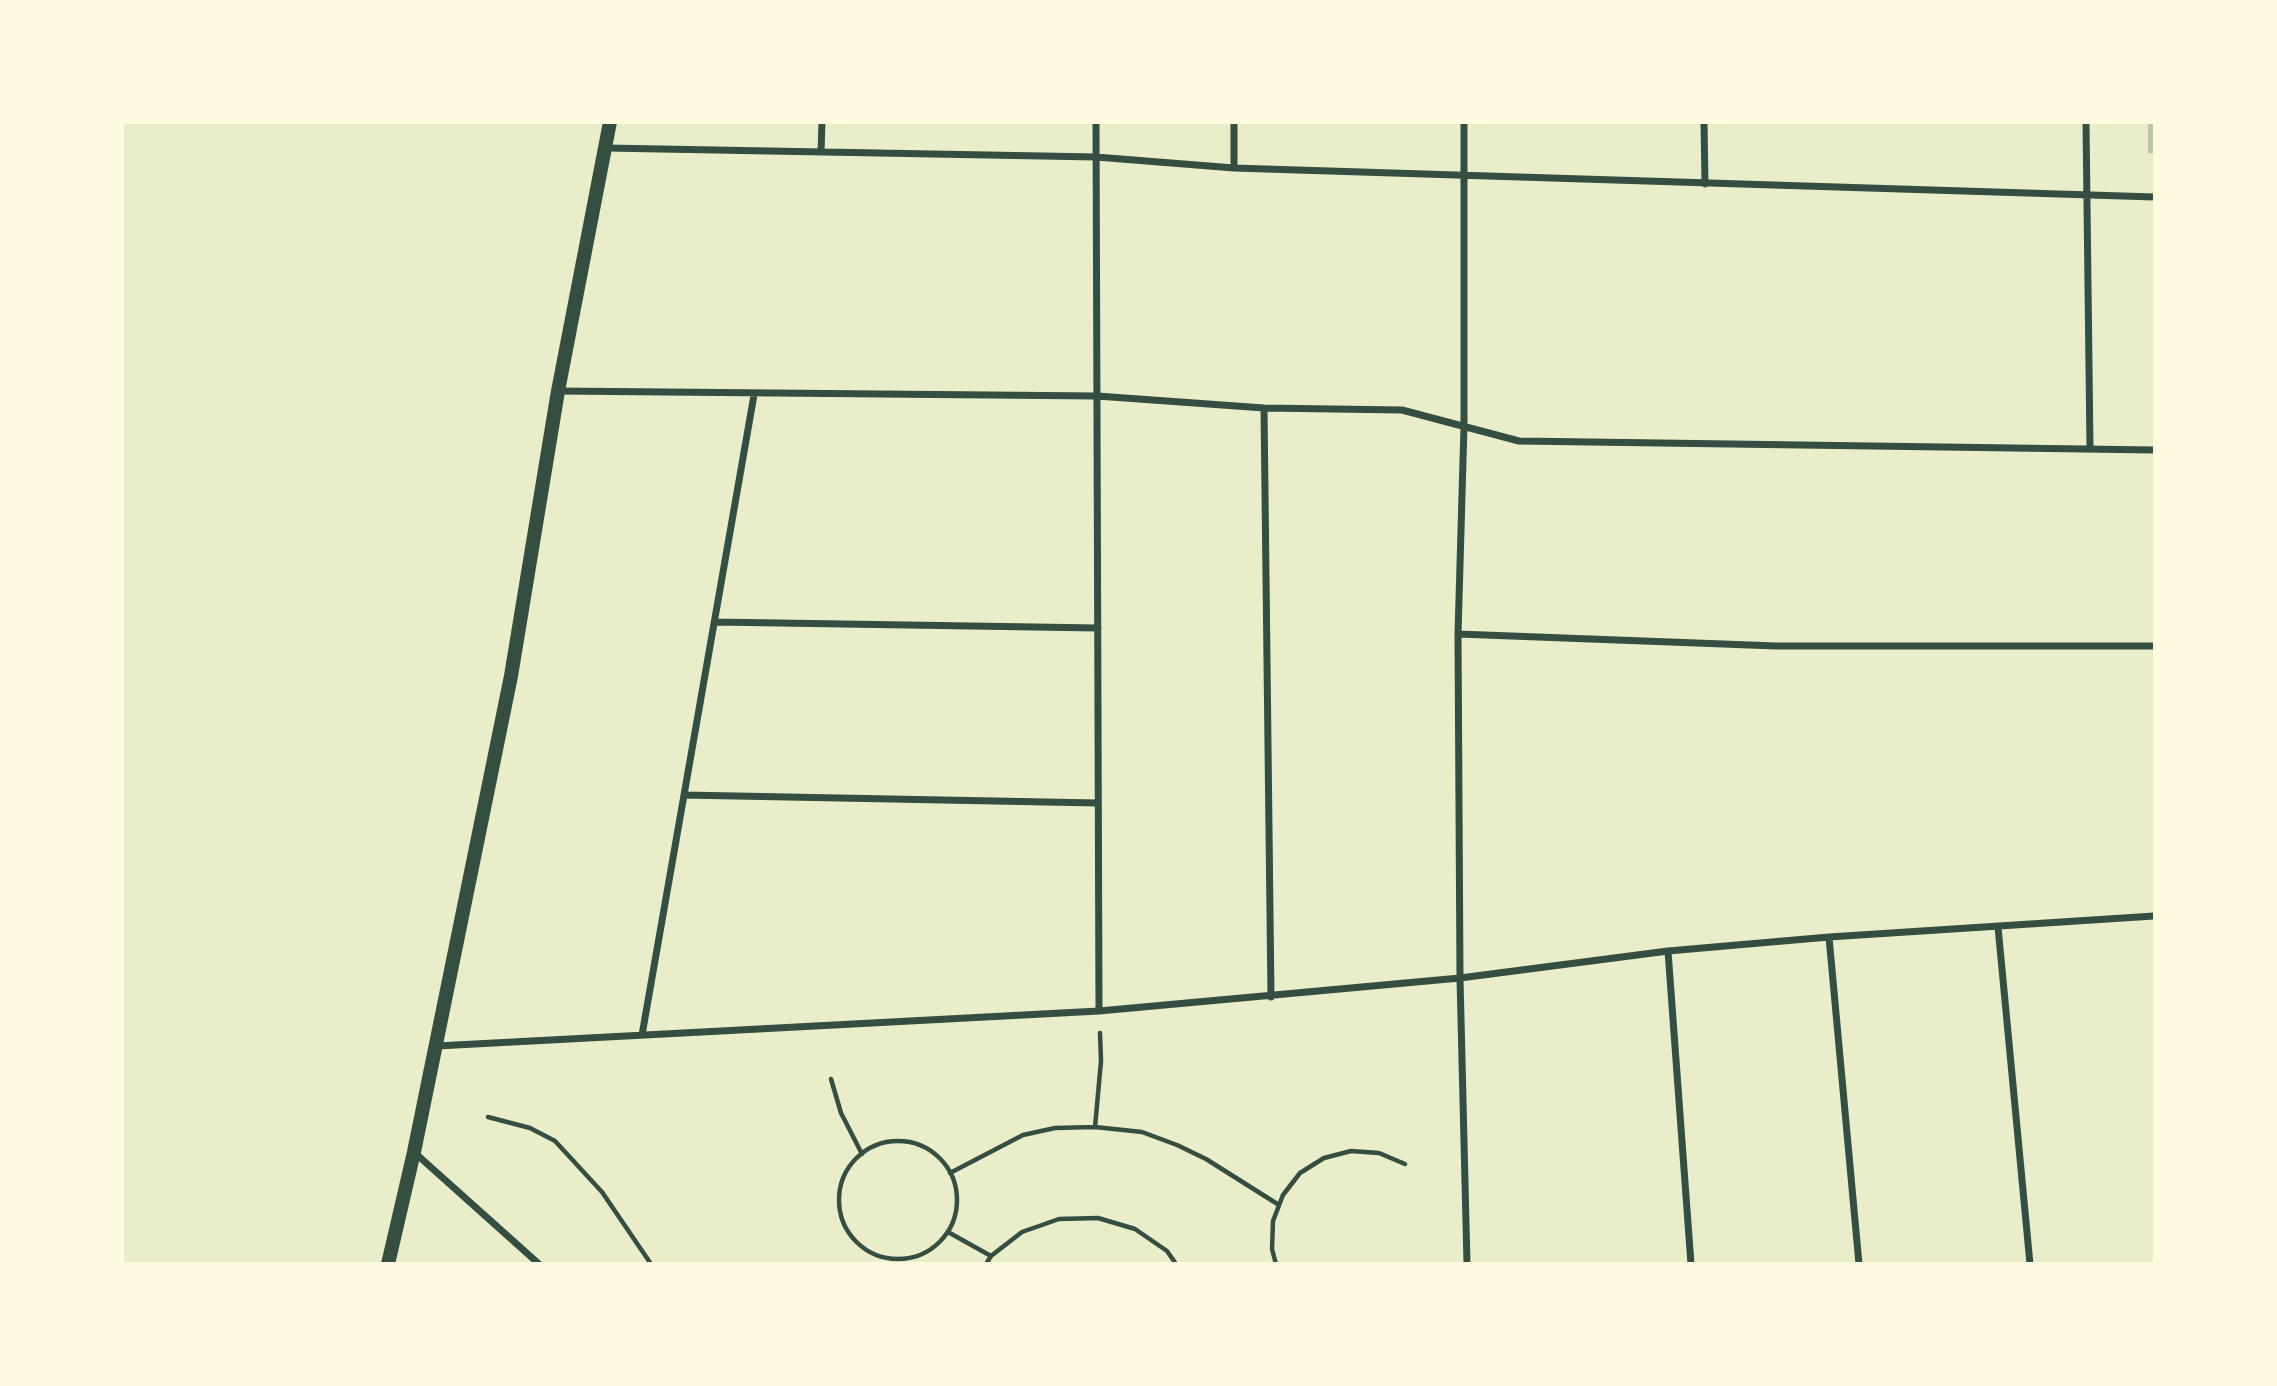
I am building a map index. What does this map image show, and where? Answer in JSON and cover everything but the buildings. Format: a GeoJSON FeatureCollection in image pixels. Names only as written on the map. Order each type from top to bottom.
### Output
{"type":"FeatureCollection","features":[{"type":"Feature","properties":{"kind":"main road"},"geometry":{"type":"LineString","coordinates":[[388,1264],[437,1046],[511,676],[558,391],[610,122]]}},
{"type":"Feature","properties":{"kind":"street"},"geometry":{"type":"LineString","coordinates":[[821,152],[822,122]]}},
{"type":"Feature","properties":{"kind":"street"},"geometry":{"type":"LineString","coordinates":[[1096,122],[1099,1011]]}},
{"type":"Feature","properties":{"kind":"street"},"geometry":{"type":"LineString","coordinates":[[1234,122],[1234,168]]}},
{"type":"Feature","properties":{"kind":"street"},"geometry":{"type":"LineString","coordinates":[[1464,122],[1464,426],[1458,634],[1460,978],[1467,1264]]}},
{"type":"Feature","properties":{"kind":"street"},"geometry":{"type":"LineString","coordinates":[[1704,122],[1705,184]]}},
{"type":"Feature","properties":{"kind":"street"},"geometry":{"type":"LineString","coordinates":[[2086,122],[2090,449]]}},
{"type":"Feature","properties":{"kind":"street"},"geometry":{"type":"LineString","coordinates":[[606,148],[1096,157],[1234,168],[2154,197]]}},
{"type":"Feature","properties":{"kind":"street"},"geometry":{"type":"LineString","coordinates":[[558,391],[1097,396],[1264,408],[1402,410],[1519,441],[2154,450]]}},
{"type":"Feature","properties":{"kind":"street"},"geometry":{"type":"LineString","coordinates":[[642,1035],[754,394]]}},
{"type":"Feature","properties":{"kind":"street"},"geometry":{"type":"LineString","coordinates":[[1264,408],[1271,997]]}},
{"type":"Feature","properties":{"kind":"street"},"geometry":{"type":"LineString","coordinates":[[715,622],[1098,628]]}},
{"type":"Feature","properties":{"kind":"street"},"geometry":{"type":"LineString","coordinates":[[1458,634],[1776,646],[2154,646]]}},
{"type":"Feature","properties":{"kind":"street"},"geometry":{"type":"LineString","coordinates":[[684,795],[1098,803]]}},
{"type":"Feature","properties":{"kind":"street"},"geometry":{"type":"LineString","coordinates":[[437,1046],[1099,1011],[1460,978],[1668,951],[1829,937],[2154,916]]}},
{"type":"Feature","properties":{"kind":"street"},"geometry":{"type":"LineString","coordinates":[[1998,927],[2030,1264]]}},
{"type":"Feature","properties":{"kind":"street"},"geometry":{"type":"LineString","coordinates":[[1829,937],[1859,1264]]}},
{"type":"Feature","properties":{"kind":"street"},"geometry":{"type":"LineString","coordinates":[[1668,951],[1691,1264]]}},
{"type":"Feature","properties":{"kind":"street"},"geometry":{"type":"LineString","coordinates":[[414,1152],[539,1264]]}},
{"type":"Feature","properties":{"kind":"path"},"geometry":{"type":"LineString","coordinates":[[1095,1127],[1101,1061],[1099,1011]]}},
{"type":"Feature","properties":{"kind":"path"},"geometry":{"type":"LineString","coordinates":[[831,1079],[841,1113],[862,1154]]}},
{"type":"Feature","properties":{"kind":"path"},"geometry":{"type":"LineString","coordinates":[[488,1117],[530,1128],[555,1141],[602,1192],[651,1264]]}},
{"type":"Feature","properties":{"kind":"path"},"geometry":{"type":"LineString","coordinates":[[950,1173],[1023,1135],[1055,1128],[1095,1127],[1142,1132],[1177,1145],[1206,1159],[1279,1205]]}},
{"type":"Feature","properties":{"kind":"path"},"geometry":{"type":"LineString","coordinates":[[899,1141],[918,1144],[934,1153],[950,1173],[958,1202],[948,1232],[930,1250],[911,1258],[882,1260],[855,1241],[843,1224],[839,1204],[841,1184],[851,1165],[862,1154],[881,1144],[899,1141]]}},
{"type":"Feature","properties":{"kind":"path"},"geometry":{"type":"LineString","coordinates":[[1276,1264],[1272,1249],[1273,1221],[1279,1205],[1300,1173],[1324,1158],[1351,1151],[1378,1153],[1405,1164]]}},
{"type":"Feature","properties":{"kind":"path"},"geometry":{"type":"LineString","coordinates":[[986,1264],[990,1256],[1022,1233],[1059,1219],[1098,1218],[1135,1229],[1167,1251],[1176,1264]]}},
{"type":"Feature","properties":{"kind":"path"},"geometry":{"type":"LineString","coordinates":[[948,1232],[990,1256]]}}]}
